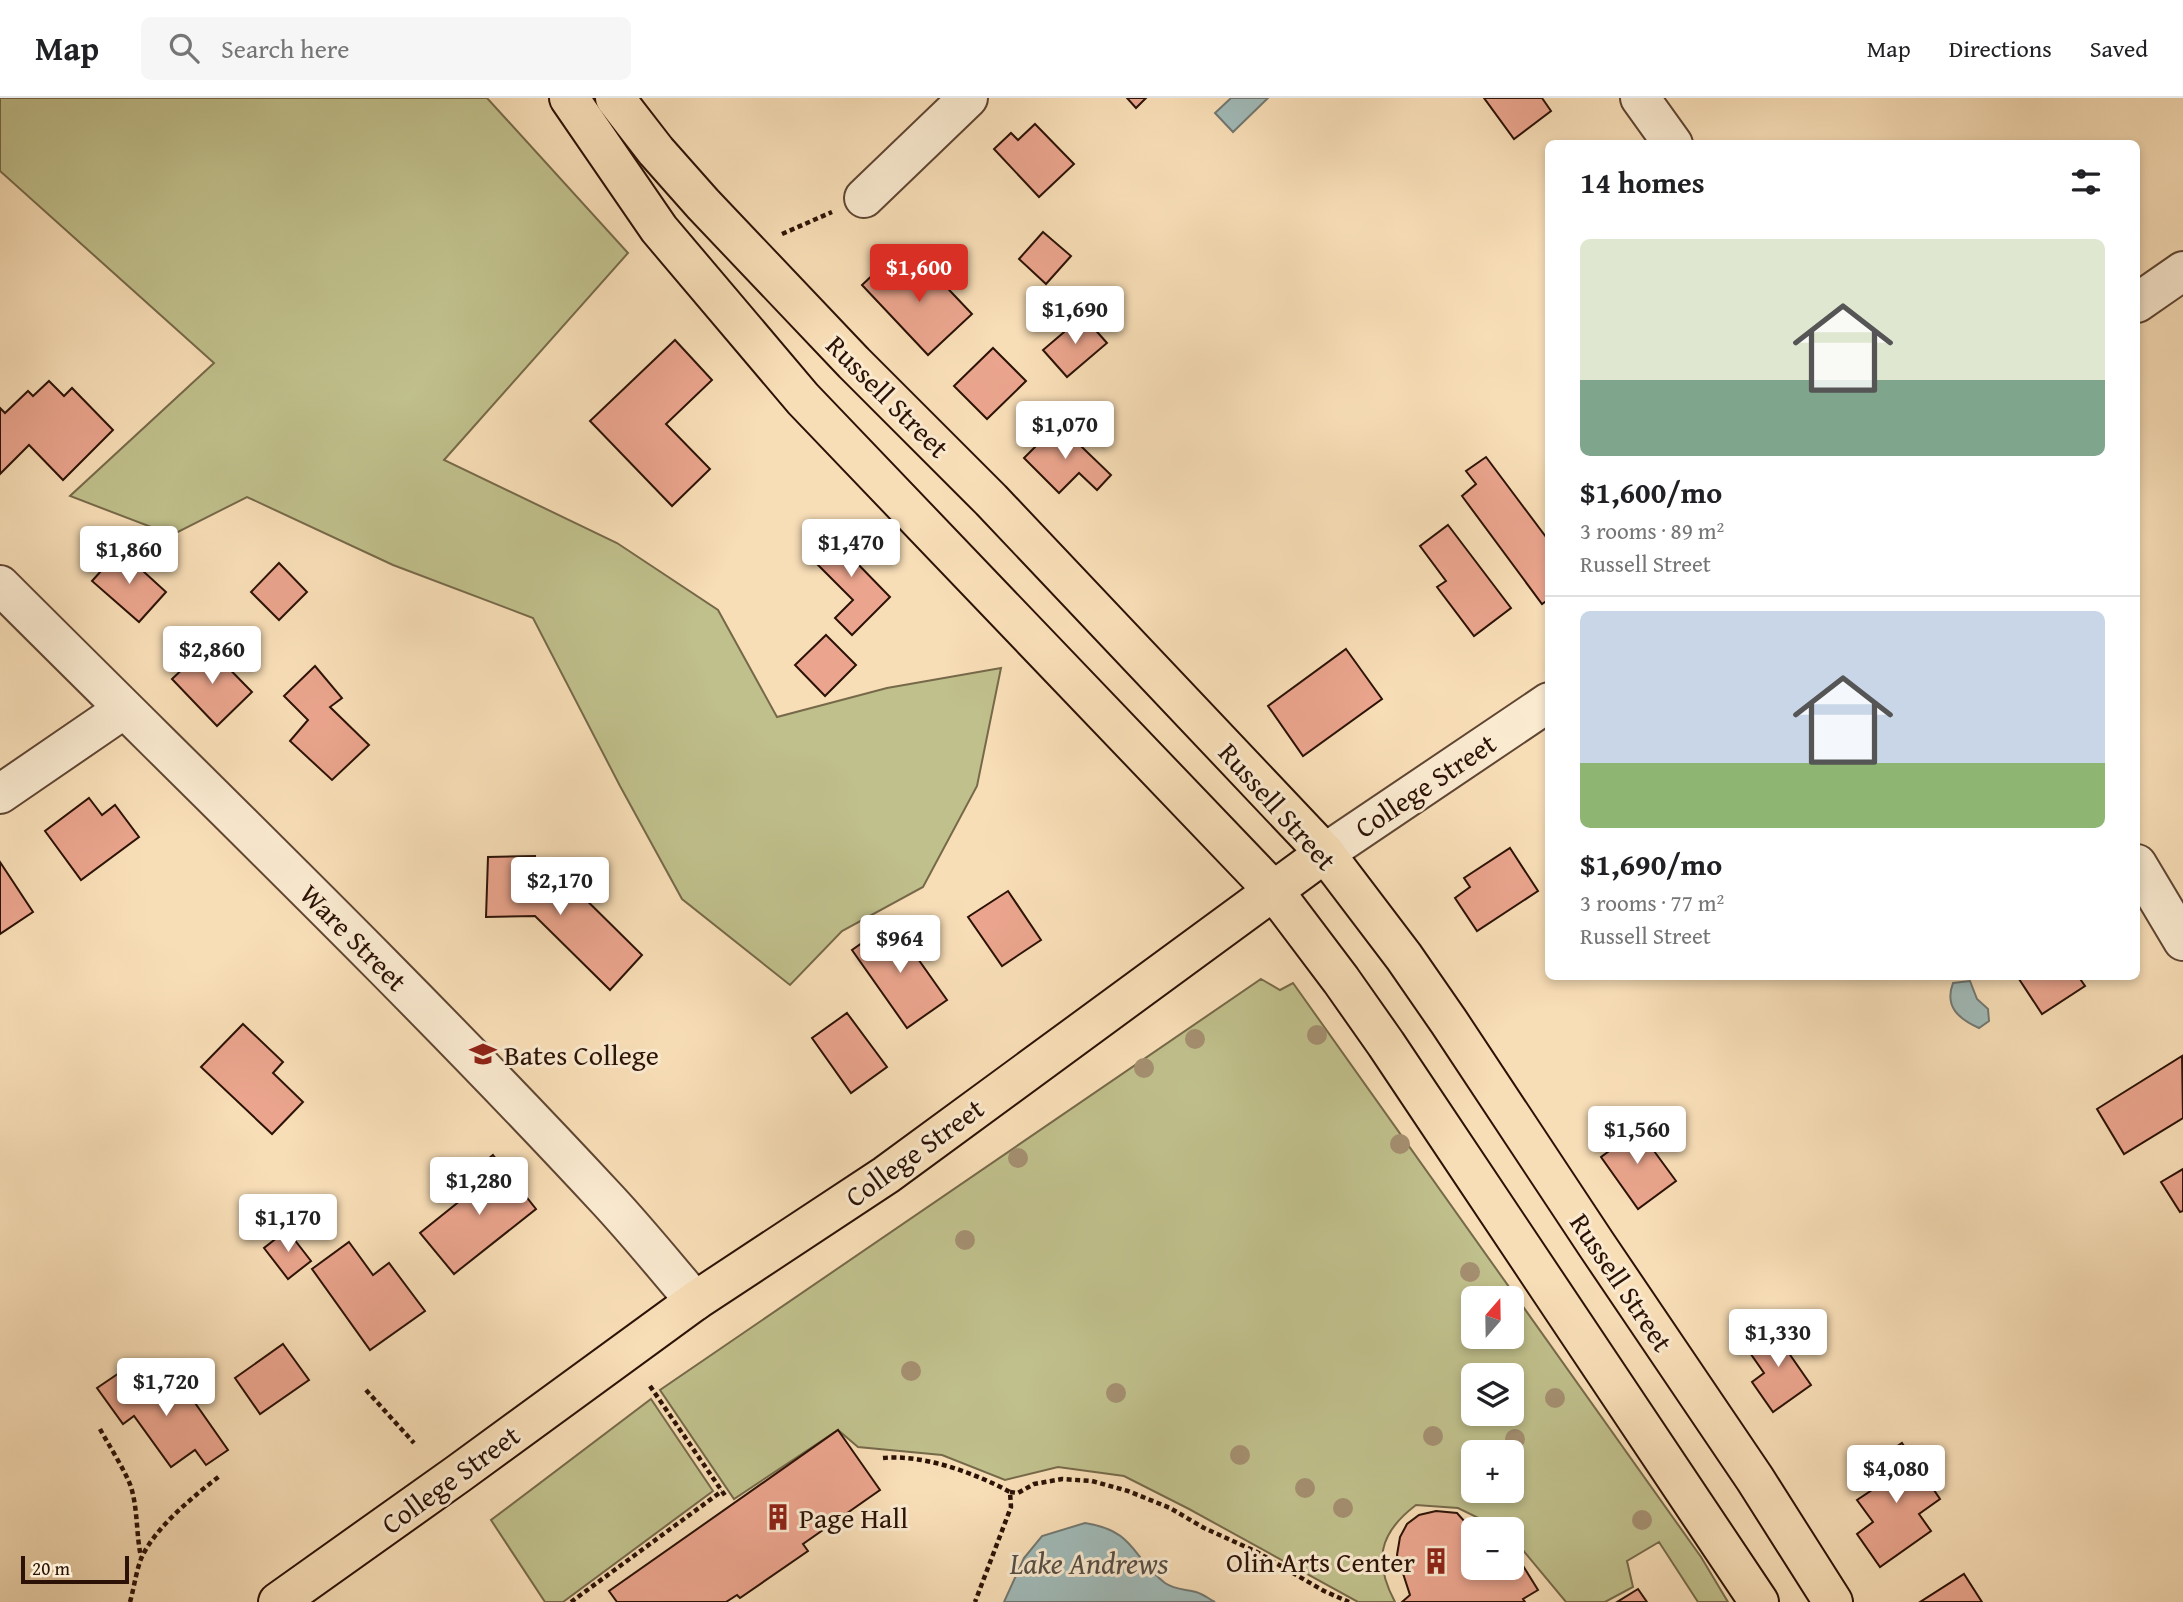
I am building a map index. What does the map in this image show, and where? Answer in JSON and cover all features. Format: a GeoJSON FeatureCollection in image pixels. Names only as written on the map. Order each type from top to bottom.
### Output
{"type":"FeatureCollection","features":[{"type":"Feature","properties":{"kind":"main road"},"geometry":{"type":"LineString","coordinates":[[544,98],[616,176],[803,399],[1273,890],[1386,1044],[1759,1602]]}},
{"type":"Feature","properties":{"kind":"main road"},"geometry":{"type":"LineString","coordinates":[[569,98],[659,229]]}},
{"type":"Feature","properties":{"kind":"main road","name":"Russell Street"},"geometry":{"type":"LineString","coordinates":[[615,98],[656,151],[703,204],[854,363],[991,500],[1325,853],[1404,957],[1449,1022],[1755,1479],[1833,1602]]}},
{"type":"Feature","properties":{"kind":"main road","name":"College Street"},"geometry":{"type":"LineString","coordinates":[[278,1602],[695,1301],[886,1175],[1325,853]]}},
{"type":"Feature","properties":{"kind":"street"},"geometry":{"type":"LineString","coordinates":[[864,198],[968,98]]}},
{"type":"Feature","properties":{"kind":"street"},"geometry":{"type":"LineString","coordinates":[[1640,98],[1670,140]]}},
{"type":"Feature","properties":{"kind":"street"},"geometry":{"type":"LineString","coordinates":[[2140,301],[2183,271]]}},
{"type":"Feature","properties":{"kind":"street","name":"Ware Street"},"geometry":{"type":"LineString","coordinates":[[0,585],[407,991],[607,1198],[695,1301]]}},
{"type":"Feature","properties":{"kind":"street","name":"College Street"},"geometry":{"type":"LineString","coordinates":[[1325,853],[1545,705]]}},
{"type":"Feature","properties":{"kind":"street"},"geometry":{"type":"LineString","coordinates":[[0,794],[124,709]]}},
{"type":"Feature","properties":{"kind":"street"},"geometry":{"type":"LineString","coordinates":[[2140,869],[2183,941]]}},
{"type":"Feature","properties":{"kind":"path"},"geometry":{"type":"LineString","coordinates":[[778,236],[864,198]]}},
{"type":"Feature","properties":{"kind":"path"},"geometry":{"type":"LineString","coordinates":[[650,1386],[726,1497]]}},
{"type":"Feature","properties":{"kind":"path"},"geometry":{"type":"LineString","coordinates":[[366,1390],[414,1443]]}},
{"type":"Feature","properties":{"kind":"path"},"geometry":{"type":"LineString","coordinates":[[100,1429],[131,1486],[136,1535],[142,1558]]}},
{"type":"Feature","properties":{"kind":"path"},"geometry":{"type":"LineString","coordinates":[[883,1458],[901,1456],[973,1474],[1010,1492],[1018,1493],[1034,1484],[1062,1479],[1092,1481],[1128,1491],[1170,1508],[1349,1602]]}},
{"type":"Feature","properties":{"kind":"path"},"geometry":{"type":"LineString","coordinates":[[130,1602],[142,1558],[156,1533],[192,1498],[221,1475]]}},
{"type":"Feature","properties":{"kind":"path"},"geometry":{"type":"LineString","coordinates":[[571,1602],[722,1490]]}},
{"type":"Feature","properties":{"kind":"path"},"geometry":{"type":"LineString","coordinates":[[975,1602],[1011,1507],[1010,1492]]}},
{"type":"Feature","properties":{"kind":"green space"},"geometry":{"type":"Polygon","coordinates":[[[0,98],[487,98],[628,253],[444,460],[617,543],[718,610],[777,717],[887,688],[1001,668],[977,786],[923,887],[842,931],[790,985],[682,899],[533,618],[393,565],[247,497],[172,535],[70,496],[214,363],[0,171],[0,98]]]}},
{"type":"Feature","properties":{"kind":"green space"},"geometry":{"type":"Polygon","coordinates":[[[1261,979],[1280,990],[1293,983],[1508,1286],[1461,1286],[1461,1349],[1524,1349],[1524,1308],[1701,1557],[1728,1602],[1698,1602],[1659,1542],[1627,1561],[1633,1587],[1605,1602],[1566,1602],[1524,1551],[1524,1517],[1476,1517],[1458,1508],[1416,1505],[1394,1526],[1383,1549],[1384,1573],[1395,1602],[1358,1602],[1124,1476],[1058,1467],[1005,1480],[942,1455],[858,1447],[838,1430],[734,1499],[660,1390],[1261,979]]]}},
{"type":"Feature","properties":{"kind":"green space"},"geometry":{"type":"Polygon","coordinates":[[[651,1399],[713,1491],[563,1602],[545,1602],[491,1520],[651,1399]]]}},
{"type":"Feature","properties":{"kind":"water"},"geometry":{"type":"Polygon","coordinates":[[[1231,98],[1268,98],[1233,132],[1215,113],[1231,98]]]}},
{"type":"Feature","properties":{"kind":"water"},"geometry":{"type":"Polygon","coordinates":[[[1970,981],[1977,999],[1988,1009],[1989,1021],[1979,1028],[1965,1021],[1955,1011],[1950,999],[1953,983],[1970,981]]]}},
{"type":"Feature","properties":{"kind":"water","name":"Lake Andrews"},"geometry":{"type":"Polygon","coordinates":[[[1085,1523],[1102,1527],[1124,1539],[1165,1583],[1199,1593],[1215,1602],[1004,1602],[1024,1558],[1042,1536],[1085,1523]]]}},
{"type":"Feature","properties":{"kind":"building"},"geometry":{"type":"Polygon","coordinates":[[[1127,98],[1146,98],[1136,108],[1127,98]]]}},
{"type":"Feature","properties":{"kind":"building"},"geometry":{"type":"Polygon","coordinates":[[[1484,98],[1542,98],[1551,111],[1514,139],[1484,98]]]}},
{"type":"Feature","properties":{"kind":"building"},"geometry":{"type":"Polygon","coordinates":[[[1035,124],[1074,164],[1039,197],[994,149],[1011,133],[1018,140],[1035,124]]]}},
{"type":"Feature","properties":{"kind":"building"},"geometry":{"type":"Polygon","coordinates":[[[1043,232],[1071,256],[1046,284],[1019,259],[1043,232]]]}},
{"type":"Feature","properties":{"kind":"building"},"geometry":{"type":"Polygon","coordinates":[[[916,255],[972,314],[928,355],[862,285],[878,270],[889,281],[916,255]]]}},
{"type":"Feature","properties":{"kind":"building"},"geometry":{"type":"Polygon","coordinates":[[[1083,316],[1107,343],[1067,377],[1043,350],[1083,316]]]}},
{"type":"Feature","properties":{"kind":"building"},"geometry":{"type":"Polygon","coordinates":[[[675,340],[712,380],[666,424],[710,469],[672,506],[590,421],[675,340]]]}},
{"type":"Feature","properties":{"kind":"building"},"geometry":{"type":"Polygon","coordinates":[[[993,348],[1026,381],[987,419],[954,386],[993,348]]]}},
{"type":"Feature","properties":{"kind":"building"},"geometry":{"type":"Polygon","coordinates":[[[49,381],[64,396],[72,388],[113,430],[63,480],[29,445],[0,474],[0,408],[5,413],[28,391],[33,396],[49,381]]]}},
{"type":"Feature","properties":{"kind":"building"},"geometry":{"type":"Polygon","coordinates":[[[1058,424],[1111,475],[1097,490],[1079,473],[1059,493],[1024,458],[1058,424]]]}},
{"type":"Feature","properties":{"kind":"building"},"geometry":{"type":"Polygon","coordinates":[[[1486,457],[1545,536],[1545,602],[1542,604],[1462,496],[1476,484],[1466,471],[1486,457]]]}},
{"type":"Feature","properties":{"kind":"building"},"geometry":{"type":"Polygon","coordinates":[[[849,524],[866,542],[851,557],[890,597],[852,635],[835,618],[853,600],[813,560],[849,524]]]}},
{"type":"Feature","properties":{"kind":"building"},"geometry":{"type":"Polygon","coordinates":[[[1448,525],[1511,608],[1474,636],[1437,587],[1446,581],[1420,546],[1448,525]]]}},
{"type":"Feature","properties":{"kind":"building"},"geometry":{"type":"Polygon","coordinates":[[[120,550],[166,592],[139,622],[92,581],[120,550]]]}},
{"type":"Feature","properties":{"kind":"building"},"geometry":{"type":"Polygon","coordinates":[[[279,563],[307,592],[279,620],[251,592],[279,563]]]}},
{"type":"Feature","properties":{"kind":"building"},"geometry":{"type":"Polygon","coordinates":[[[826,635],[856,665],[825,696],[795,665],[826,635]]]}},
{"type":"Feature","properties":{"kind":"building"},"geometry":{"type":"Polygon","coordinates":[[[207,646],[252,692],[217,726],[172,679],[207,646]]]}},
{"type":"Feature","properties":{"kind":"building"},"geometry":{"type":"Polygon","coordinates":[[[1346,649],[1382,699],[1303,756],[1268,706],[1346,649]]]}},
{"type":"Feature","properties":{"kind":"building"},"geometry":{"type":"Polygon","coordinates":[[[315,666],[342,698],[330,707],[369,745],[332,780],[290,741],[308,720],[284,696],[315,666]]]}},
{"type":"Feature","properties":{"kind":"building"},"geometry":{"type":"Polygon","coordinates":[[[89,798],[102,815],[115,805],[139,837],[81,880],[45,831],[89,798]]]}},
{"type":"Feature","properties":{"kind":"building"},"geometry":{"type":"Polygon","coordinates":[[[1510,848],[1538,891],[1477,931],[1455,898],[1470,887],[1464,878],[1510,848]]]}},
{"type":"Feature","properties":{"kind":"building"},"geometry":{"type":"Polygon","coordinates":[[[535,856],[534,893],[547,892],[563,877],[642,955],[610,990],[535,916],[486,917],[488,857],[535,856]]]}},
{"type":"Feature","properties":{"kind":"building"},"geometry":{"type":"Polygon","coordinates":[[[0,862],[33,912],[0,934],[0,862]]]}},
{"type":"Feature","properties":{"kind":"building"},"geometry":{"type":"Polygon","coordinates":[[[1008,891],[1041,940],[1002,966],[968,917],[1008,891]]]}},
{"type":"Feature","properties":{"kind":"building"},"geometry":{"type":"Polygon","coordinates":[[[892,922],[947,1000],[907,1028],[852,950],[892,922]]]}},
{"type":"Feature","properties":{"kind":"building"},"geometry":{"type":"Polygon","coordinates":[[[2020,980],[2081,980],[2085,986],[2042,1014],[2020,980]]]}},
{"type":"Feature","properties":{"kind":"building"},"geometry":{"type":"Polygon","coordinates":[[[847,1013],[887,1067],[851,1093],[812,1038],[847,1013]]]}},
{"type":"Feature","properties":{"kind":"building"},"geometry":{"type":"Polygon","coordinates":[[[243,1024],[283,1062],[273,1073],[303,1102],[272,1134],[201,1067],[243,1024]]]}},
{"type":"Feature","properties":{"kind":"building"},"geometry":{"type":"Polygon","coordinates":[[[2182,1056],[2183,1118],[2124,1154],[2097,1109],[2182,1056]]]}},
{"type":"Feature","properties":{"kind":"building"},"geometry":{"type":"Polygon","coordinates":[[[1632,1121],[1676,1181],[1638,1209],[1601,1157],[1616,1146],[1609,1137],[1632,1121]]]}},
{"type":"Feature","properties":{"kind":"building"},"geometry":{"type":"Polygon","coordinates":[[[493,1155],[536,1209],[454,1274],[420,1233],[476,1188],[466,1177],[493,1155]]]}},
{"type":"Feature","properties":{"kind":"building"},"geometry":{"type":"Polygon","coordinates":[[[2183,1169],[2183,1211],[2180,1212],[2161,1182],[2183,1169]]]}},
{"type":"Feature","properties":{"kind":"building"},"geometry":{"type":"Polygon","coordinates":[[[287,1230],[311,1261],[288,1279],[264,1248],[287,1230]]]}},
{"type":"Feature","properties":{"kind":"building"},"geometry":{"type":"Polygon","coordinates":[[[349,1242],[373,1275],[389,1263],[425,1311],[370,1350],[312,1269],[349,1242]]]}},
{"type":"Feature","properties":{"kind":"building"},"geometry":{"type":"Polygon","coordinates":[[[1785,1324],[1797,1341],[1786,1349],[1811,1385],[1773,1412],[1752,1382],[1764,1373],[1748,1350],[1785,1324]]]}},
{"type":"Feature","properties":{"kind":"building"},"geometry":{"type":"Polygon","coordinates":[[[283,1344],[309,1380],[260,1414],[235,1378],[283,1344]]]}},
{"type":"Feature","properties":{"kind":"building"},"geometry":{"type":"Polygon","coordinates":[[[122,1371],[141,1397],[174,1373],[228,1450],[206,1465],[195,1450],[171,1467],[134,1416],[123,1424],[97,1388],[122,1371]]]}},
{"type":"Feature","properties":{"kind":"building","name":"Page Hall"},"geometry":{"type":"Polygon","coordinates":[[[838,1430],[880,1490],[803,1544],[808,1551],[740,1598],[737,1595],[726,1602],[617,1602],[609,1591],[838,1430]]]}},
{"type":"Feature","properties":{"kind":"building"},"geometry":{"type":"Polygon","coordinates":[[[1902,1443],[1940,1499],[1919,1514],[1931,1531],[1880,1567],[1857,1534],[1873,1522],[1857,1500],[1878,1486],[1865,1468],[1902,1443]]]}},
{"type":"Feature","properties":{"kind":"building","name":"Olin Arts Center"},"geometry":{"type":"Polygon","coordinates":[[[1436,1511],[1457,1513],[1461,1517],[1461,1580],[1524,1580],[1524,1567],[1538,1590],[1523,1599],[1525,1602],[1402,1602],[1410,1595],[1397,1555],[1400,1537],[1407,1524],[1419,1515],[1436,1511]]]}},
{"type":"Feature","properties":{"kind":"building"},"geometry":{"type":"Polygon","coordinates":[[[1964,1574],[1982,1602],[1920,1602],[1964,1574]]]}},
{"type":"Feature","properties":{"kind":"building"},"geometry":{"type":"Polygon","coordinates":[[[1638,1589],[1647,1602],[1617,1602],[1638,1589]]]}},
{"type":"Feature","properties":{"kind":"place","name":"Bates College"},"geometry":{"type":"Point","coordinates":[483,1054]}},
{"type":"Feature","properties":{"kind":"place","name":"Page Hall"},"geometry":{"type":"Point","coordinates":[778,1517]}},
{"type":"Feature","properties":{"kind":"place","name":"Olin Arts Center"},"geometry":{"type":"Point","coordinates":[1436,1561]}}]}
